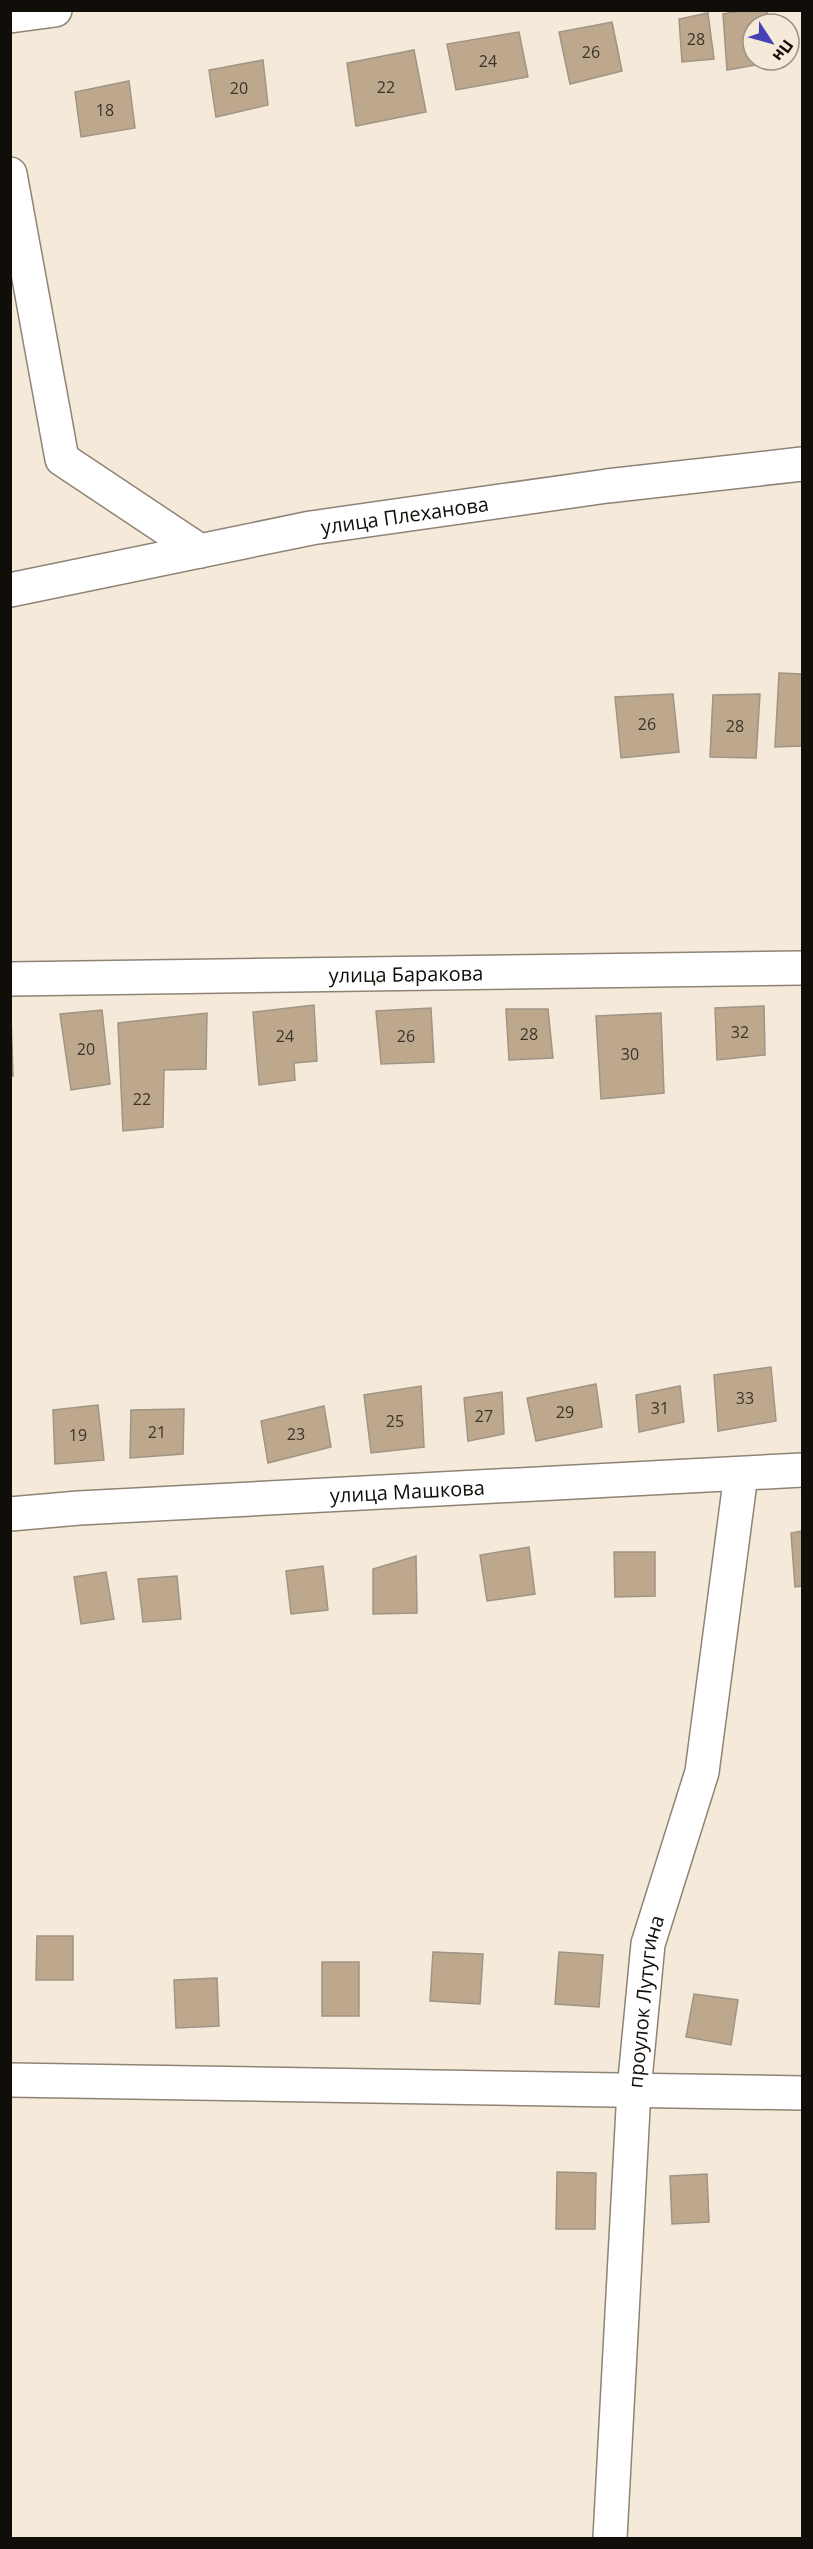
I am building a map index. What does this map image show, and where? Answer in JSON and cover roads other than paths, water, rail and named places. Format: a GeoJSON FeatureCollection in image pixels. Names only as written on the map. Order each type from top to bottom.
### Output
{"type":"FeatureCollection","features":[{"type":"Feature","properties":{"kind":"street"},"geometry":{"type":"LineString","coordinates":[[10,16],[55,10]]}},
{"type":"Feature","properties":{"kind":"street"},"geometry":{"type":"LineString","coordinates":[[10,174],[62,459],[200,551]]}},
{"type":"Feature","properties":{"kind":"street","name":"улица Плеханова"},"geometry":{"type":"LineString","coordinates":[[10,590],[334,525],[607,486],[802,464]]}},
{"type":"Feature","properties":{"kind":"street","name":"улица Баракова"},"geometry":{"type":"LineString","coordinates":[[10,979],[802,968]]}},
{"type":"Feature","properties":{"kind":"street","name":"улица Машкова"},"geometry":{"type":"LineString","coordinates":[[10,1514],[79,1508],[802,1470]]}},
{"type":"Feature","properties":{"kind":"street","name":"проулок Лутугина"},"geometry":{"type":"LineString","coordinates":[[610,2538],[634,2090],[648,1944],[702,1772],[741,1474]]}},
{"type":"Feature","properties":{"kind":"street"},"geometry":{"type":"LineString","coordinates":[[10,2080],[802,2093]]}}]}
